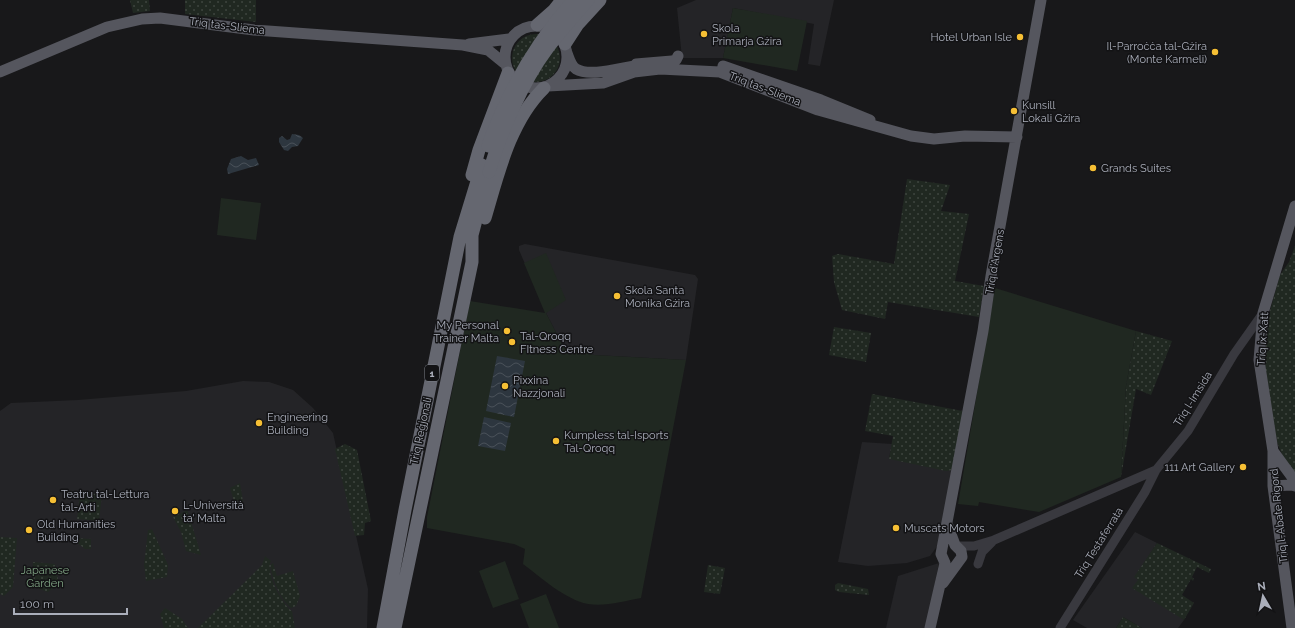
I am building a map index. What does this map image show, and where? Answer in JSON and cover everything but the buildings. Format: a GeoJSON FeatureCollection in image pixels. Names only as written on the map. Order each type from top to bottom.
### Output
{"type":"FeatureCollection","features":[{"type":"Feature","properties":{"kind":"highway"},"geometry":{"type":"LineString","coordinates":[[537,25],[554,10],[562,0]]}},
{"type":"Feature","properties":{"kind":"highway","name":"1"},"geometry":{"type":"LineString","coordinates":[[485,169],[497,122],[519,79],[542,39],[574,0]]}},
{"type":"Feature","properties":{"kind":"highway","name":"1"},"geometry":{"type":"LineString","coordinates":[[485,169],[494,153],[505,127],[546,50],[588,0]]}},
{"type":"Feature","properties":{"kind":"highway"},"geometry":{"type":"LineString","coordinates":[[566,48],[578,24],[600,0]]}},
{"type":"Feature","properties":{"kind":"highway"},"geometry":{"type":"LineString","coordinates":[[460,237],[468,191],[479,150],[506,68]]}},
{"type":"Feature","properties":{"kind":"highway"},"geometry":{"type":"LineString","coordinates":[[472,262],[511,138],[526,108],[546,87]]}},
{"type":"Feature","properties":{"kind":"highway","name":"Triq Reġjonali"},"geometry":{"type":"LineString","coordinates":[[383,628],[405,510],[460,237],[485,169]]}},
{"type":"Feature","properties":{"kind":"highway","name":"Triq Reġjonali"},"geometry":{"type":"LineString","coordinates":[[395,628],[472,262],[472,235],[485,169]]}},
{"type":"Feature","properties":{"kind":"highway"},"geometry":{"type":"LineString","coordinates":[[403,628],[420,524],[420,506]]}},
{"type":"Feature","properties":{"kind":"highway"},"geometry":{"type":"LineString","coordinates":[[374,628],[388,565],[405,510]]}},
{"type":"Feature","properties":{"kind":"main road","name":"Triq d'Argens"},"geometry":{"type":"LineString","coordinates":[[950,564],[941,554],[944,548],[947,524],[1041,0]]}},
{"type":"Feature","properties":{"kind":"main road","name":"Triq tas-Sliema"},"geometry":{"type":"LineString","coordinates":[[0,72],[107,28],[142,19],[160,18],[254,30],[463,45],[488,50],[506,68]]}},
{"type":"Feature","properties":{"kind":"main road"},"geometry":{"type":"LineString","coordinates":[[537,25],[549,28],[559,34],[566,48],[566,65],[560,77],[546,87],[530,88],[517,83],[506,68],[504,51],[509,39],[521,28],[537,25]]}},
{"type":"Feature","properties":{"kind":"main road","name":"Triq tas-Sliema"},"geometry":{"type":"LineString","coordinates":[[463,45],[509,39]]}},
{"type":"Feature","properties":{"kind":"main road","name":"Triq tas-Sliema"},"geometry":{"type":"LineString","coordinates":[[566,48],[572,65],[582,70],[596,72],[632,66],[661,64],[721,66],[821,100],[864,116],[885,127],[911,136],[934,139],[965,136],[1017,137]]}},
{"type":"Feature","properties":{"kind":"main road","name":"Triq tas-Sliema"},"geometry":{"type":"LineString","coordinates":[[632,66],[635,64],[672,61],[676,60],[678,56]]}},
{"type":"Feature","properties":{"kind":"main road","name":"Triq tas-Sliema"},"geometry":{"type":"LineString","coordinates":[[546,87],[604,83],[634,72],[660,69],[720,72],[818,110],[863,124],[885,127]]}},
{"type":"Feature","properties":{"kind":"main road","name":"Triq ix-Xatt"},"geometry":{"type":"LineString","coordinates":[[1273,451],[1259,360],[1263,313],[1295,206]]}},
{"type":"Feature","properties":{"kind":"main road"},"geometry":{"type":"LineString","coordinates":[[1273,451],[1295,481]]}},
{"type":"Feature","properties":{"kind":"main road","name":"Triq l-Abate Rigord"},"geometry":{"type":"LineString","coordinates":[[1273,451],[1273,486],[1292,628]]}},
{"type":"Feature","properties":{"kind":"main road"},"geometry":{"type":"LineString","coordinates":[[1273,486],[1295,486]]}},
{"type":"Feature","properties":{"kind":"main road"},"geometry":{"type":"LineString","coordinates":[[930,628],[937,593],[950,564],[962,557],[961,551],[950,535],[947,524]]}},
{"type":"Feature","properties":{"kind":"main road"},"geometry":{"type":"LineString","coordinates":[[944,548],[950,544],[956,545]]}},
{"type":"Feature","properties":{"kind":"street","name":"Triq l-Imsida"},"geometry":{"type":"LineString","coordinates":[[956,545],[974,546],[994,540],[1156,470],[1188,431],[1234,354],[1263,313]]}},
{"type":"Feature","properties":{"kind":"street","name":"Triq Testaferrata"},"geometry":{"type":"LineString","coordinates":[[1060,628],[1145,492],[1156,470]]}},
{"type":"Feature","properties":{"kind":"street"},"geometry":{"type":"LineString","coordinates":[[1128,482],[1136,483],[1145,492]]}},
{"type":"Feature","properties":{"kind":"street","name":"Triq l-Imsida"},"geometry":{"type":"LineString","coordinates":[[978,564],[982,552],[994,540]]}},
{"type":"Feature","properties":{"kind":"shaded area","name":"Skola Primarja Gżira"},"geometry":{"type":"Polygon","coordinates":[[[696,0],[834,0],[820,66],[808,64],[814,24],[733,8],[723,58],[682,58],[677,8],[696,0]]]}},
{"type":"Feature","properties":{"kind":"shaded area","name":"Skola Santa Monika Gżira"},"geometry":{"type":"Polygon","coordinates":[[[525,244],[695,275],[698,279],[686,360],[594,355],[563,346],[546,313],[519,250],[519,246],[525,244]]]}},
{"type":"Feature","properties":{"kind":"shaded area","name":"L-Università ta' Malta"},"geometry":{"type":"Polygon","coordinates":[[[243,381],[269,382],[293,390],[313,408],[333,433],[368,589],[367,628],[0,628],[0,411],[11,403],[78,400],[186,391],[243,381]]]}},
{"type":"Feature","properties":{"kind":"shaded area","name":"Muscats Motors"},"geometry":{"type":"Polygon","coordinates":[[[862,442],[892,444],[889,458],[952,470],[941,541],[930,556],[907,563],[868,566],[838,562],[862,442]]]}},
{"type":"Feature","properties":{"kind":"shaded area"},"geometry":{"type":"Polygon","coordinates":[[[1135,532],[1157,543],[1135,577],[1184,620],[1178,628],[1142,628],[1123,617],[1116,628],[1087,628],[1073,620],[1135,532]]]}},
{"type":"Feature","properties":{"kind":"shaded area"},"geometry":{"type":"Polygon","coordinates":[[[939,563],[926,628],[886,628],[898,576],[939,563]]]}},
{"type":"Feature","properties":{"kind":"green space"},"geometry":{"type":"Polygon","coordinates":[[[130,0],[149,0],[150,11],[133,13],[130,0]]]}},
{"type":"Feature","properties":{"kind":"green space"},"geometry":{"type":"Polygon","coordinates":[[[185,0],[256,0],[256,22],[185,14],[185,0]]]}},
{"type":"Feature","properties":{"kind":"green space"},"geometry":{"type":"Polygon","coordinates":[[[733,8],[807,21],[797,71],[723,58],[733,8]]]}},
{"type":"Feature","properties":{"kind":"green space"},"geometry":{"type":"Polygon","coordinates":[[[531,34],[541,34],[553,41],[560,53],[560,63],[553,75],[541,82],[531,82],[523,78],[516,71],[512,63],[512,53],[516,45],[523,38],[531,34]]]}},
{"type":"Feature","properties":{"kind":"green space"},"geometry":{"type":"Polygon","coordinates":[[[907,179],[950,185],[941,211],[969,214],[955,281],[984,286],[979,317],[888,302],[885,319],[842,310],[834,282],[832,256],[838,254],[894,264],[907,179]]]}},
{"type":"Feature","properties":{"kind":"green space"},"geometry":{"type":"Polygon","coordinates":[[[221,198],[261,203],[256,240],[217,235],[221,198]]]}},
{"type":"Feature","properties":{"kind":"green space"},"geometry":{"type":"Polygon","coordinates":[[[1295,246],[1295,473],[1283,457],[1277,442],[1264,359],[1270,311],[1280,275],[1289,262],[1295,246]]]}},
{"type":"Feature","properties":{"kind":"green space","name":"Kumpless tal-Isports Tal-Qroqq"},"geometry":{"type":"Polygon","coordinates":[[[546,253],[566,300],[546,313],[563,346],[594,355],[686,360],[641,598],[601,605],[588,604],[570,598],[523,564],[525,549],[514,544],[427,528],[427,517],[470,301],[545,313],[524,263],[546,253]]]}},
{"type":"Feature","properties":{"kind":"green space"},"geometry":{"type":"Polygon","coordinates":[[[995,288],[1136,331],[1126,386],[1121,477],[1039,512],[979,502],[978,506],[958,504],[995,288]]]}},
{"type":"Feature","properties":{"kind":"green space"},"geometry":{"type":"Polygon","coordinates":[[[834,327],[871,333],[866,362],[829,355],[834,327]]]}},
{"type":"Feature","properties":{"kind":"green space"},"geometry":{"type":"Polygon","coordinates":[[[1136,331],[1172,341],[1151,395],[1136,389],[1121,477],[1126,386],[1136,331]]]}},
{"type":"Feature","properties":{"kind":"green space"},"geometry":{"type":"Polygon","coordinates":[[[872,394],[963,411],[952,470],[946,471],[889,459],[893,436],[865,431],[872,394]]]}},
{"type":"Feature","properties":{"kind":"green space"},"geometry":{"type":"Polygon","coordinates":[[[345,444],[357,450],[371,521],[365,523],[364,535],[355,536],[335,449],[345,444]]]}},
{"type":"Feature","properties":{"kind":"green space"},"geometry":{"type":"Polygon","coordinates":[[[240,483],[243,502],[235,505],[230,488],[240,483]]]}},
{"type":"Feature","properties":{"kind":"green space"},"geometry":{"type":"Polygon","coordinates":[[[80,493],[102,494],[99,521],[77,519],[80,493]]]}},
{"type":"Feature","properties":{"kind":"green space"},"geometry":{"type":"Polygon","coordinates":[[[187,510],[201,555],[186,551],[181,532],[173,517],[187,510]]]}},
{"type":"Feature","properties":{"kind":"green space"},"geometry":{"type":"Polygon","coordinates":[[[152,529],[168,565],[167,577],[146,581],[144,565],[148,530],[152,529]]]}},
{"type":"Feature","properties":{"kind":"green space"},"geometry":{"type":"Polygon","coordinates":[[[0,537],[17,538],[13,587],[4,596],[0,594],[0,537]]]}},
{"type":"Feature","properties":{"kind":"green space"},"geometry":{"type":"Polygon","coordinates":[[[76,538],[91,539],[91,549],[85,549],[76,542],[76,538]]]}},
{"type":"Feature","properties":{"kind":"green space"},"geometry":{"type":"Polygon","coordinates":[[[1157,543],[1211,569],[1209,573],[1197,567],[1192,577],[1194,579],[1193,581],[1191,579],[1182,595],[1194,603],[1184,620],[1132,588],[1138,580],[1134,577],[1157,543]]]}},
{"type":"Feature","properties":{"kind":"green space"},"geometry":{"type":"Polygon","coordinates":[[[265,556],[271,561],[270,572],[279,595],[292,611],[295,628],[198,628],[262,565],[265,556]]]}},
{"type":"Feature","properties":{"kind":"green space"},"geometry":{"type":"Polygon","coordinates":[[[505,561],[519,599],[493,608],[479,571],[505,561]]]}},
{"type":"Feature","properties":{"kind":"green space","name":"Japanese Garden"},"geometry":{"type":"Polygon","coordinates":[[[33,562],[55,564],[59,584],[48,592],[34,587],[32,579],[33,562]]]}},
{"type":"Feature","properties":{"kind":"green space"},"geometry":{"type":"Polygon","coordinates":[[[273,563],[277,576],[293,571],[300,596],[296,606],[291,608],[280,594],[271,570],[270,565],[273,563]]]}},
{"type":"Feature","properties":{"kind":"green space"},"geometry":{"type":"Polygon","coordinates":[[[708,565],[725,568],[720,594],[704,592],[708,565]]]}},
{"type":"Feature","properties":{"kind":"green space"},"geometry":{"type":"Polygon","coordinates":[[[838,583],[868,589],[869,595],[839,592],[835,590],[835,585],[838,583]]]}},
{"type":"Feature","properties":{"kind":"green space"},"geometry":{"type":"Polygon","coordinates":[[[546,594],[559,628],[529,628],[520,604],[546,594]]]}},
{"type":"Feature","properties":{"kind":"green space"},"geometry":{"type":"Polygon","coordinates":[[[165,608],[182,619],[188,628],[164,628],[160,614],[165,608]]]}},
{"type":"Feature","properties":{"kind":"green space"},"geometry":{"type":"Polygon","coordinates":[[[1123,617],[1142,628],[1116,628],[1123,617]]]}},
{"type":"Feature","properties":{"kind":"water"},"geometry":{"type":"Polygon","coordinates":[[[292,134],[299,135],[303,138],[298,146],[292,147],[288,151],[284,150],[279,142],[279,138],[282,136],[287,140],[290,139],[292,134]]]}},
{"type":"Feature","properties":{"kind":"water"},"geometry":{"type":"Polygon","coordinates":[[[241,156],[248,160],[256,158],[259,165],[228,174],[227,169],[231,159],[241,156]]]}},
{"type":"Feature","properties":{"kind":"water","name":"Pixxina Nazzjonali"},"geometry":{"type":"Polygon","coordinates":[[[497,356],[525,361],[514,417],[486,411],[497,356]]]}},
{"type":"Feature","properties":{"kind":"water","name":"Pixxina Nazzjonali"},"geometry":{"type":"Polygon","coordinates":[[[484,417],[511,423],[505,451],[478,446],[484,417]]]}},
{"type":"Feature","properties":{"kind":"place","name":"Skola Primarja Gżira"},"geometry":{"type":"Point","coordinates":[704,34]}},
{"type":"Feature","properties":{"kind":"place","name":"Hotel Urban Isle"},"geometry":{"type":"Point","coordinates":[1020,37]}},
{"type":"Feature","properties":{"kind":"place","name":"Il-Parroċċa tal-Gżira (Monte Karmeli)"},"geometry":{"type":"Point","coordinates":[1215,52]}},
{"type":"Feature","properties":{"kind":"place","name":"Kunsill Lokali Gżira"},"geometry":{"type":"Point","coordinates":[1014,111]}},
{"type":"Feature","properties":{"kind":"place","name":"Grands Suites"},"geometry":{"type":"Point","coordinates":[1093,168]}},
{"type":"Feature","properties":{"kind":"place","name":"Skola Santa Monika Gżira"},"geometry":{"type":"Point","coordinates":[617,296]}},
{"type":"Feature","properties":{"kind":"place","name":"My Personal Trainer Malta"},"geometry":{"type":"Point","coordinates":[507,331]}},
{"type":"Feature","properties":{"kind":"place","name":"Tal-Qroqq FItness Centre"},"geometry":{"type":"Point","coordinates":[512,342]}},
{"type":"Feature","properties":{"kind":"place","name":"Pixxina Nazzjonali"},"geometry":{"type":"Point","coordinates":[505,386]}},
{"type":"Feature","properties":{"kind":"place","name":"Engineering Building"},"geometry":{"type":"Point","coordinates":[259,423]}},
{"type":"Feature","properties":{"kind":"place","name":"Kumpless tal-Isports Tal-Qroqq"},"geometry":{"type":"Point","coordinates":[556,441]}},
{"type":"Feature","properties":{"kind":"place","name":"111 Art Gallery"},"geometry":{"type":"Point","coordinates":[1243,467]}},
{"type":"Feature","properties":{"kind":"place","name":"Teatru tal-Lettura tal-Arti"},"geometry":{"type":"Point","coordinates":[53,500]}},
{"type":"Feature","properties":{"kind":"place","name":"L-Università ta' Malta"},"geometry":{"type":"Point","coordinates":[175,511]}},
{"type":"Feature","properties":{"kind":"place","name":"Muscats Motors"},"geometry":{"type":"Point","coordinates":[896,528]}},
{"type":"Feature","properties":{"kind":"place","name":"Old Humanities Building"},"geometry":{"type":"Point","coordinates":[29,530]}}]}
